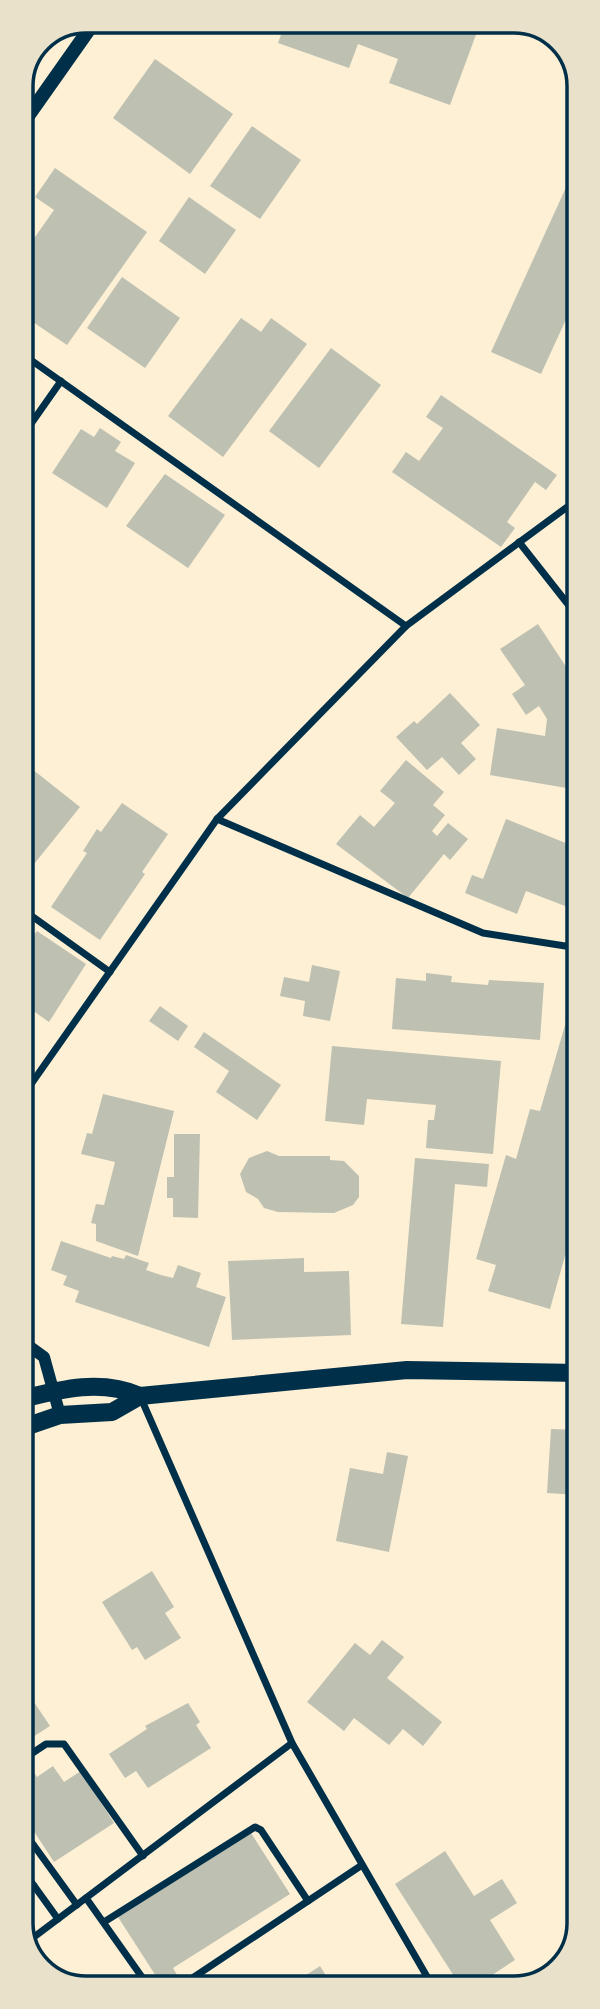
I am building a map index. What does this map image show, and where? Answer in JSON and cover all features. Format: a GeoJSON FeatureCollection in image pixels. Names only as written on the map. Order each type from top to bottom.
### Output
{"type":"FeatureCollection","features":[{"type":"Feature","properties":{"kind":"main road"},"geometry":{"type":"LineString","coordinates":[[33,109],[87,33]]}},
{"type":"Feature","properties":{"kind":"main road"},"geometry":{"type":"LineString","coordinates":[[33,1422],[60,1415],[112,1412],[140,1396],[407,1370],[567,1373]]}},
{"type":"Feature","properties":{"kind":"main road"},"geometry":{"type":"LineString","coordinates":[[33,1396],[53,1391],[117,1386],[140,1396]]}},
{"type":"Feature","properties":{"kind":"street"},"geometry":{"type":"LineString","coordinates":[[33,361],[406,626]]}},
{"type":"Feature","properties":{"kind":"street"},"geometry":{"type":"LineString","coordinates":[[33,421],[61,381]]}},
{"type":"Feature","properties":{"kind":"street"},"geometry":{"type":"LineString","coordinates":[[33,1081],[217,819],[406,626],[567,507]]}},
{"type":"Feature","properties":{"kind":"street"},"geometry":{"type":"LineString","coordinates":[[519,542],[567,603]]}},
{"type":"Feature","properties":{"kind":"street"},"geometry":{"type":"LineString","coordinates":[[217,819],[484,933],[567,946]]}},
{"type":"Feature","properties":{"kind":"street"},"geometry":{"type":"LineString","coordinates":[[33,917],[110,972]]}},
{"type":"Feature","properties":{"kind":"street"},"geometry":{"type":"LineString","coordinates":[[33,1349],[44,1357],[60,1415]]}},
{"type":"Feature","properties":{"kind":"street"},"geometry":{"type":"LineString","coordinates":[[140,1396],[292,1743],[427,1976]]}},
{"type":"Feature","properties":{"kind":"street"},"geometry":{"type":"LineString","coordinates":[[35,1936],[292,1743]]}},
{"type":"Feature","properties":{"kind":"street"},"geometry":{"type":"LineString","coordinates":[[33,1753],[46,1744],[64,1744],[143,1856]]}},
{"type":"Feature","properties":{"kind":"street"},"geometry":{"type":"LineString","coordinates":[[104,1923],[256,1827],[261,1830],[308,1901]]}},
{"type":"Feature","properties":{"kind":"street"},"geometry":{"type":"LineString","coordinates":[[33,1844],[77,1905]]}},
{"type":"Feature","properties":{"kind":"street"},"geometry":{"type":"LineString","coordinates":[[196,1976],[362,1865]]}},
{"type":"Feature","properties":{"kind":"street"},"geometry":{"type":"LineString","coordinates":[[34,1886],[58,1919]]}},
{"type":"Feature","properties":{"kind":"street"},"geometry":{"type":"LineString","coordinates":[[86,1898],[141,1976]]}},
{"type":"Feature","properties":{"kind":"building"},"geometry":{"type":"Polygon","coordinates":[[[282,33],[477,33],[450,105],[389,83],[398,59],[358,44],[349,68],[278,43],[282,33]]]}},
{"type":"Feature","properties":{"kind":"building"},"geometry":{"type":"Polygon","coordinates":[[[155,59],[233,114],[190,174],[113,118],[155,59]]]}},
{"type":"Feature","properties":{"kind":"building"},"geometry":{"type":"Polygon","coordinates":[[[252,126],[301,160],[260,219],[210,186],[252,126]]]}},
{"type":"Feature","properties":{"kind":"building"},"geometry":{"type":"Polygon","coordinates":[[[55,168],[147,232],[67,345],[33,322],[33,240],[54,210],[35,197],[55,168]]]}},
{"type":"Feature","properties":{"kind":"building"},"geometry":{"type":"Polygon","coordinates":[[[567,185],[567,317],[541,374],[491,352],[567,185]]]}},
{"type":"Feature","properties":{"kind":"building"},"geometry":{"type":"Polygon","coordinates":[[[189,197],[236,230],[205,274],[159,241],[189,197]]]}},
{"type":"Feature","properties":{"kind":"building"},"geometry":{"type":"Polygon","coordinates":[[[122,277],[180,318],[145,368],[87,328],[122,277]]]}},
{"type":"Feature","properties":{"kind":"building"},"geometry":{"type":"Polygon","coordinates":[[[241,318],[261,332],[271,318],[307,344],[223,457],[168,416],[241,318]]]}},
{"type":"Feature","properties":{"kind":"building"},"geometry":{"type":"Polygon","coordinates":[[[331,348],[381,385],[319,468],[269,431],[331,348]]]}},
{"type":"Feature","properties":{"kind":"building"},"geometry":{"type":"Polygon","coordinates":[[[441,395],[557,475],[546,490],[535,482],[507,522],[515,528],[501,547],[392,472],[406,452],[419,461],[443,428],[426,417],[441,395]]]}},
{"type":"Feature","properties":{"kind":"building"},"geometry":{"type":"Polygon","coordinates":[[[100,428],[121,442],[115,451],[135,463],[107,508],[52,473],[81,429],[94,437],[100,428]]]}},
{"type":"Feature","properties":{"kind":"building"},"geometry":{"type":"Polygon","coordinates":[[[165,474],[225,515],[188,568],[126,526],[165,474]]]}},
{"type":"Feature","properties":{"kind":"building"},"geometry":{"type":"Polygon","coordinates":[[[538,624],[567,668],[567,788],[490,775],[497,728],[545,736],[547,719],[539,706],[526,715],[512,694],[525,685],[500,649],[538,624]]]}},
{"type":"Feature","properties":{"kind":"building"},"geometry":{"type":"Polygon","coordinates":[[[450,693],[480,725],[461,743],[476,759],[459,775],[442,757],[427,770],[396,737],[414,721],[417,724],[450,693]]]}},
{"type":"Feature","properties":{"kind":"building"},"geometry":{"type":"Polygon","coordinates":[[[406,760],[444,792],[433,805],[445,815],[432,831],[437,836],[448,823],[468,839],[450,860],[444,854],[408,898],[336,844],[360,815],[374,827],[395,803],[380,791],[406,760]]]}},
{"type":"Feature","properties":{"kind":"building"},"geometry":{"type":"Polygon","coordinates":[[[33,770],[80,807],[33,865],[33,770]]]}},
{"type":"Feature","properties":{"kind":"building"},"geometry":{"type":"Polygon","coordinates":[[[122,803],[168,834],[142,872],[145,874],[100,940],[51,907],[87,853],[83,851],[97,829],[101,832],[122,803]]]}},
{"type":"Feature","properties":{"kind":"building"},"geometry":{"type":"Polygon","coordinates":[[[506,819],[567,844],[567,907],[526,891],[517,914],[465,893],[472,875],[483,879],[506,819]]]}},
{"type":"Feature","properties":{"kind":"building"},"geometry":{"type":"Polygon","coordinates":[[[37,931],[86,964],[49,1022],[33,1011],[33,936],[37,931]]]}},
{"type":"Feature","properties":{"kind":"building"},"geometry":{"type":"Polygon","coordinates":[[[312,965],[340,971],[330,1021],[303,1016],[305,1001],[280,996],[284,977],[309,982],[312,965]]]}},
{"type":"Feature","properties":{"kind":"building"},"geometry":{"type":"Polygon","coordinates":[[[426,973],[452,976],[451,982],[488,985],[489,980],[544,983],[540,1040],[392,1029],[396,978],[426,981],[426,973]]]}},
{"type":"Feature","properties":{"kind":"building"},"geometry":{"type":"Polygon","coordinates":[[[160,1006],[188,1026],[178,1041],[149,1021],[160,1006]]]}},
{"type":"Feature","properties":{"kind":"building"},"geometry":{"type":"Polygon","coordinates":[[[567,1018],[567,1249],[550,1309],[488,1291],[496,1265],[476,1259],[506,1155],[516,1159],[530,1109],[540,1111],[567,1018]]]}},
{"type":"Feature","properties":{"kind":"building"},"geometry":{"type":"Polygon","coordinates":[[[204,1032],[281,1085],[257,1120],[216,1092],[229,1071],[194,1047],[204,1032]]]}},
{"type":"Feature","properties":{"kind":"building"},"geometry":{"type":"Polygon","coordinates":[[[332,1046],[501,1061],[493,1154],[426,1148],[428,1120],[434,1120],[436,1105],[367,1099],[364,1125],[325,1121],[332,1046]]]}},
{"type":"Feature","properties":{"kind":"building"},"geometry":{"type":"Polygon","coordinates":[[[103,1094],[174,1111],[138,1256],[96,1241],[96,1224],[91,1223],[96,1204],[104,1205],[115,1162],[81,1154],[87,1133],[92,1134],[103,1094]]]}},
{"type":"Feature","properties":{"kind":"building"},"geometry":{"type":"Polygon","coordinates":[[[174,1134],[200,1134],[198,1218],[173,1217],[173,1198],[167,1198],[167,1177],[174,1177],[174,1134]]]}},
{"type":"Feature","properties":{"kind":"building"},"geometry":{"type":"Polygon","coordinates":[[[267,1151],[279,1156],[330,1156],[330,1160],[344,1161],[359,1176],[359,1197],[353,1205],[334,1213],[278,1212],[264,1208],[258,1199],[246,1192],[240,1174],[249,1158],[267,1151]]]}},
{"type":"Feature","properties":{"kind":"building"},"geometry":{"type":"Polygon","coordinates":[[[415,1158],[489,1164],[487,1187],[455,1184],[443,1327],[401,1324],[415,1158]]]}},
{"type":"Feature","properties":{"kind":"building"},"geometry":{"type":"Polygon","coordinates":[[[61,1241],[111,1258],[124,1259],[126,1255],[149,1263],[146,1270],[173,1278],[178,1265],[201,1273],[196,1287],[226,1297],[209,1347],[75,1302],[79,1291],[63,1285],[67,1276],[51,1270],[61,1241]]]}},
{"type":"Feature","properties":{"kind":"building"},"geometry":{"type":"Polygon","coordinates":[[[304,1258],[304,1272],[349,1271],[351,1335],[232,1340],[228,1261],[304,1258]]]}},
{"type":"Feature","properties":{"kind":"building"},"geometry":{"type":"Polygon","coordinates":[[[551,1429],[567,1430],[567,1494],[547,1493],[551,1429]]]}},
{"type":"Feature","properties":{"kind":"building"},"geometry":{"type":"Polygon","coordinates":[[[387,1452],[408,1456],[389,1552],[336,1541],[350,1468],[383,1474],[387,1452]]]}},
{"type":"Feature","properties":{"kind":"building"},"geometry":{"type":"Polygon","coordinates":[[[152,1571],[174,1607],[165,1613],[181,1638],[145,1660],[137,1647],[132,1650],[102,1602],[152,1571]]]}},
{"type":"Feature","properties":{"kind":"building"},"geometry":{"type":"Polygon","coordinates":[[[382,1640],[404,1657],[387,1678],[442,1722],[423,1746],[403,1729],[389,1745],[354,1718],[344,1731],[307,1702],[355,1643],[370,1655],[382,1640]]]}},
{"type":"Feature","properties":{"kind":"building"},"geometry":{"type":"Polygon","coordinates":[[[33,1700],[50,1726],[33,1737],[33,1700]]]}},
{"type":"Feature","properties":{"kind":"building"},"geometry":{"type":"Polygon","coordinates":[[[188,1703],[200,1722],[196,1725],[211,1748],[148,1788],[136,1771],[125,1778],[109,1754],[147,1729],[145,1726],[188,1703]]]}},
{"type":"Feature","properties":{"kind":"building"},"geometry":{"type":"Polygon","coordinates":[[[53,1766],[64,1782],[81,1771],[114,1823],[54,1862],[33,1830],[33,1771],[37,1777],[53,1766]]]}},
{"type":"Feature","properties":{"kind":"building"},"geometry":{"type":"Polygon","coordinates":[[[251,1833],[290,1894],[173,1968],[178,1976],[156,1976],[118,1917],[251,1833]]]}},
{"type":"Feature","properties":{"kind":"building"},"geometry":{"type":"Polygon","coordinates":[[[445,1851],[474,1896],[502,1879],[517,1903],[490,1920],[515,1960],[491,1976],[454,1976],[395,1884],[445,1851]]]}},
{"type":"Feature","properties":{"kind":"building"},"geometry":{"type":"Polygon","coordinates":[[[320,1966],[326,1976],[305,1976],[320,1966]]]}}]}
